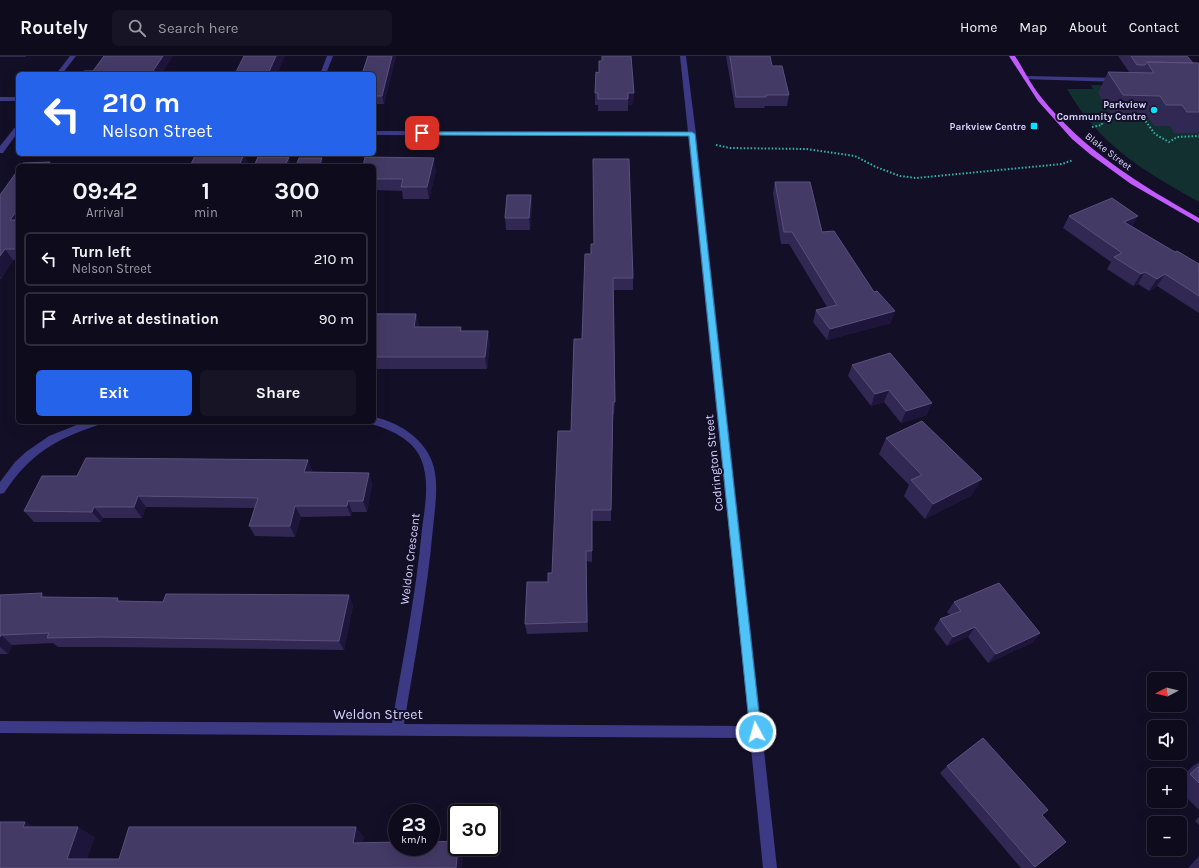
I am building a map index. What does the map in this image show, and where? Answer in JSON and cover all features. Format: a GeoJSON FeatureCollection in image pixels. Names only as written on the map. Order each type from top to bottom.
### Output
{"type":"FeatureCollection","features":[{"type":"Feature","properties":{"kind":"main road","name":"Blake Street"},"geometry":{"type":"LineString","coordinates":[[1012,56],[1039,98],[1064,127],[1095,155],[1136,184],[1199,221]]}},
{"type":"Feature","properties":{"kind":"street"},"geometry":{"type":"LineString","coordinates":[[61,72],[73,56]]}},
{"type":"Feature","properties":{"kind":"street"},"geometry":{"type":"LineString","coordinates":[[324,72],[330,56]]}},
{"type":"Feature","properties":{"kind":"street","name":"Codrington Street"},"geometry":{"type":"LineString","coordinates":[[683,56],[770,868]]}},
{"type":"Feature","properties":{"kind":"street"},"geometry":{"type":"LineString","coordinates":[[1026,78],[1127,80]]}},
{"type":"Feature","properties":{"kind":"street"},"geometry":{"type":"LineString","coordinates":[[0,99],[16,99]]}},
{"type":"Feature","properties":{"kind":"street"},"geometry":{"type":"LineString","coordinates":[[0,151],[16,132]]}},
{"type":"Feature","properties":{"kind":"street"},"geometry":{"type":"LineString","coordinates":[[376,133],[692,134]]}},
{"type":"Feature","properties":{"kind":"street","name":"Weldon Crescent"},"geometry":{"type":"LineString","coordinates":[[376,421],[383,422],[409,437],[426,458],[432,488],[425,562],[397,729]]}},
{"type":"Feature","properties":{"kind":"street"},"geometry":{"type":"LineString","coordinates":[[0,490],[10,473],[34,449],[71,429],[88,424]]}},
{"type":"Feature","properties":{"kind":"street","name":"Weldon Street"},"geometry":{"type":"LineString","coordinates":[[0,727],[756,732]]}},
{"type":"Feature","properties":{"kind":"path"},"geometry":{"type":"LineString","coordinates":[[1092,127],[1102,126],[1101,118],[1144,119],[1155,134],[1169,142],[1177,137],[1199,136]]}},
{"type":"Feature","properties":{"kind":"path"},"geometry":{"type":"LineString","coordinates":[[716,145],[730,148],[807,150],[855,156],[900,176],[916,178],[1062,164],[1072,160]]}},
{"type":"Feature","properties":{"kind":"green space"},"geometry":{"type":"Polygon","coordinates":[[[1091,85],[1199,86],[1199,202],[1142,168],[1109,142],[1094,126],[1080,109],[1067,89],[1093,89],[1091,85]]]}},
{"type":"Feature","properties":{"kind":"building"},"geometry":{"type":"Polygon","coordinates":[[[104,56],[163,56],[152,72],[83,72],[93,71],[104,56]]]}},
{"type":"Feature","properties":{"kind":"building"},"geometry":{"type":"Polygon","coordinates":[[[244,56],[276,56],[269,72],[236,72],[244,56]]]}},
{"type":"Feature","properties":{"kind":"building"},"geometry":{"type":"Polygon","coordinates":[[[368,56],[392,56],[382,96],[376,96],[376,72],[363,72],[368,56]]]}},
{"type":"Feature","properties":{"kind":"building"},"geometry":{"type":"Polygon","coordinates":[[[602,56],[631,56],[634,93],[628,93],[628,99],[598,99],[598,93],[595,93],[596,72],[599,73],[599,61],[602,61],[602,56]]]}},
{"type":"Feature","properties":{"kind":"building"},"geometry":{"type":"Polygon","coordinates":[[[730,56],[770,56],[772,66],[782,66],[789,95],[736,97],[730,56]]]}},
{"type":"Feature","properties":{"kind":"building"},"geometry":{"type":"Polygon","coordinates":[[[1131,56],[1187,56],[1193,63],[1147,62],[1145,65],[1137,65],[1131,56]]]}},
{"type":"Feature","properties":{"kind":"building"},"geometry":{"type":"Polygon","coordinates":[[[1147,62],[1199,63],[1199,112],[1187,112],[1182,105],[1166,105],[1160,96],[1123,95],[1108,72],[1154,73],[1147,62]]]}},
{"type":"Feature","properties":{"kind":"building"},"geometry":{"type":"Polygon","coordinates":[[[195,156],[243,156],[240,164],[191,164],[195,156]]]}},
{"type":"Feature","properties":{"kind":"building"},"geometry":{"type":"Polygon","coordinates":[[[258,157],[289,157],[286,164],[255,164],[258,157]]]}},
{"type":"Feature","properties":{"kind":"building"},"geometry":{"type":"Polygon","coordinates":[[[365,157],[434,158],[427,187],[401,187],[403,179],[376,179],[376,164],[363,164],[365,157]]]}},
{"type":"Feature","properties":{"kind":"building"},"geometry":{"type":"Polygon","coordinates":[[[299,158],[322,158],[320,164],[297,164],[299,158]]]}},
{"type":"Feature","properties":{"kind":"building"},"geometry":{"type":"Polygon","coordinates":[[[593,159],[629,159],[633,278],[613,278],[615,402],[613,402],[611,510],[592,510],[592,551],[586,551],[587,622],[525,624],[527,582],[548,582],[548,573],[552,573],[558,431],[571,431],[574,339],[582,339],[585,254],[591,254],[591,244],[594,244],[593,159]]]}},
{"type":"Feature","properties":{"kind":"building"},"geometry":{"type":"Polygon","coordinates":[[[50,162],[49,164],[22,164],[50,162]]]}},
{"type":"Feature","properties":{"kind":"building"},"geometry":{"type":"Polygon","coordinates":[[[16,173],[16,212],[10,220],[16,220],[16,247],[15,249],[5,249],[0,256],[0,195],[16,173]]]}},
{"type":"Feature","properties":{"kind":"building"},"geometry":{"type":"Polygon","coordinates":[[[775,182],[810,182],[822,232],[834,231],[874,292],[877,291],[895,311],[830,329],[816,310],[837,305],[792,232],[784,232],[775,182]]]}},
{"type":"Feature","properties":{"kind":"building"},"geometry":{"type":"Polygon","coordinates":[[[507,195],[531,195],[529,218],[505,218],[507,195]]]}},
{"type":"Feature","properties":{"kind":"building"},"geometry":{"type":"Polygon","coordinates":[[[1112,198],[1138,216],[1124,222],[1175,252],[1177,251],[1199,264],[1199,296],[1165,274],[1157,279],[1145,272],[1141,274],[1114,257],[1122,253],[1069,216],[1112,198]]]}},
{"type":"Feature","properties":{"kind":"building"},"geometry":{"type":"Polygon","coordinates":[[[376,314],[416,314],[414,327],[461,327],[460,331],[488,331],[485,357],[376,357],[376,314]]]}},
{"type":"Feature","properties":{"kind":"building"},"geometry":{"type":"Polygon","coordinates":[[[890,353],[932,403],[906,411],[889,390],[875,394],[852,365],[890,353]]]}},
{"type":"Feature","properties":{"kind":"building"},"geometry":{"type":"Polygon","coordinates":[[[922,421],[982,479],[933,504],[911,480],[922,475],[886,438],[922,421]]]}},
{"type":"Feature","properties":{"kind":"building"},"geometry":{"type":"Polygon","coordinates":[[[86,458],[308,460],[304,472],[369,473],[363,501],[348,501],[347,506],[295,506],[290,526],[249,526],[258,498],[138,496],[134,507],[94,507],[92,512],[24,511],[42,476],[77,476],[86,458]]]}},
{"type":"Feature","properties":{"kind":"building"},"geometry":{"type":"Polygon","coordinates":[[[999,583],[1040,633],[996,654],[975,627],[953,637],[940,619],[961,611],[954,602],[999,583]]]}},
{"type":"Feature","properties":{"kind":"building"},"geometry":{"type":"Polygon","coordinates":[[[42,593],[41,597],[118,598],[117,601],[163,602],[166,594],[349,595],[339,641],[102,637],[47,638],[49,633],[1,635],[0,637],[0,595],[42,593]]]}},
{"type":"Feature","properties":{"kind":"building"},"geometry":{"type":"Polygon","coordinates":[[[983,738],[1048,810],[1042,815],[1066,842],[1035,867],[947,766],[983,738]]]}},
{"type":"Feature","properties":{"kind":"building"},"geometry":{"type":"Polygon","coordinates":[[[1199,766],[1199,783],[1190,774],[1199,766]]]}},
{"type":"Feature","properties":{"kind":"building"},"geometry":{"type":"Polygon","coordinates":[[[0,822],[25,822],[23,827],[78,827],[67,859],[119,859],[129,827],[356,827],[353,843],[388,842],[388,856],[440,856],[440,842],[448,841],[448,856],[457,856],[456,868],[0,868],[0,822]]]}},
{"type":"Feature","properties":{"kind":"place","name":"Parkview Community Centre"},"geometry":{"type":"Point","coordinates":[1154,110]}},
{"type":"Feature","properties":{"kind":"place","name":"Parkview Centre"},"geometry":{"type":"Point","coordinates":[1034,126]}},
{"type":"Feature","properties":{"kind":"route"},"geometry":{"type":"LineString","coordinates":[[422,133],[692,134],[756,732]]}}]}
